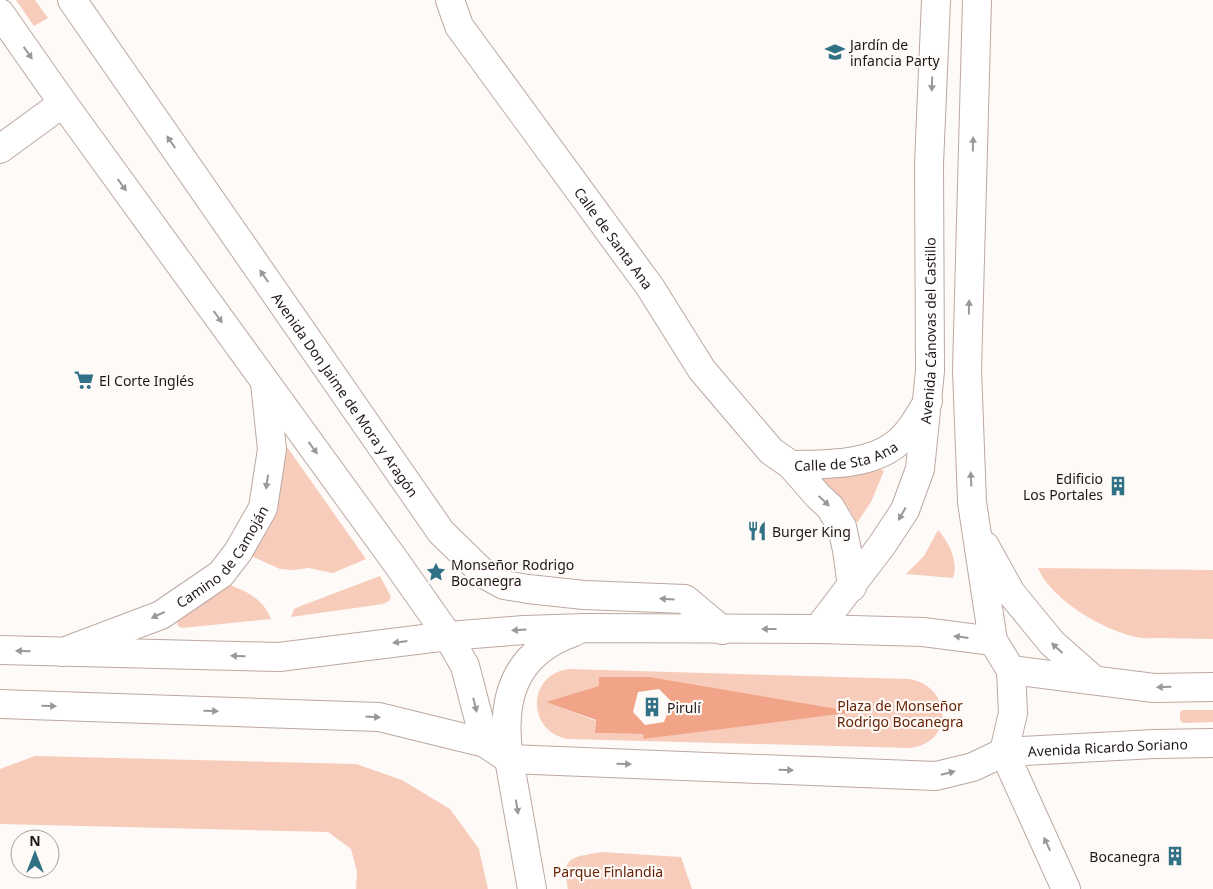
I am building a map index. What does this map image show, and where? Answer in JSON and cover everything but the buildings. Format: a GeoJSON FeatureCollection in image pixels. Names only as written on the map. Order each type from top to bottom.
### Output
{"type":"FeatureCollection","features":[{"type":"Feature","properties":{"kind":"main road","name":"Avenida Don Jaime de Mora y Aragón"},"geometry":{"type":"LineString","coordinates":[[72,0],[441,532],[484,574],[504,585],[528,589],[584,595],[685,599],[722,630]]}},
{"type":"Feature","properties":{"kind":"main road","name":"Calle de Santa Ana"},"geometry":{"type":"LineString","coordinates":[[450,0],[459,26],[650,287],[702,370],[771,450],[791,465]]}},
{"type":"Feature","properties":{"kind":"main road","name":"Avenida Cánovas del Castillo"},"geometry":{"type":"LineString","coordinates":[[818,629],[882,546],[904,510],[920,469],[930,371],[929,164],[936,0]]}},
{"type":"Feature","properties":{"kind":"main road"},"geometry":{"type":"LineString","coordinates":[[977,0],[967,370],[972,502],[993,641],[1011,670],[1013,713],[1004,752],[1066,889]]}},
{"type":"Feature","properties":{"kind":"main road"},"geometry":{"type":"LineString","coordinates":[[0,13],[448,636],[465,666],[485,744]]}},
{"type":"Feature","properties":{"kind":"main road"},"geometry":{"type":"LineString","coordinates":[[0,149],[63,103]]}},
{"type":"Feature","properties":{"kind":"main road","name":"Camino de Camoján"},"geometry":{"type":"LineString","coordinates":[[63,652],[162,615],[221,574],[238,552],[263,508],[272,449],[265,382]]}},
{"type":"Feature","properties":{"kind":"main road","name":"Calle de Sta Ana"},"geometry":{"type":"LineString","coordinates":[[791,465],[839,463],[863,459],[881,453],[896,444],[914,424],[928,401]]}},
{"type":"Feature","properties":{"kind":"main road","name":"Calle de Sta Ana"},"geometry":{"type":"LineString","coordinates":[[791,465],[830,507],[842,527],[852,587]]}},
{"type":"Feature","properties":{"kind":"main road"},"geometry":{"type":"LineString","coordinates":[[975,527],[1010,593],[1052,643],[1094,680]]}},
{"type":"Feature","properties":{"kind":"main road"},"geometry":{"type":"LineString","coordinates":[[532,889],[509,759],[507,712],[509,696],[515,681],[526,664],[540,649],[555,639],[585,628]]}},
{"type":"Feature","properties":{"kind":"main road"},"geometry":{"type":"LineString","coordinates":[[0,650],[280,657],[448,636],[524,630],[585,628],[818,629],[923,632],[993,641]]}},
{"type":"Feature","properties":{"kind":"main road"},"geometry":{"type":"LineString","coordinates":[[1011,670],[1154,688],[1213,687]]}},
{"type":"Feature","properties":{"kind":"main road"},"geometry":{"type":"LineString","coordinates":[[0,704],[380,717],[485,744],[509,759],[936,776],[973,767],[1004,752]]}},
{"type":"Feature","properties":{"kind":"main road"},"geometry":{"type":"LineString","coordinates":[[507,712],[516,731],[530,743],[548,754],[575,762]]}},
{"type":"Feature","properties":{"kind":"main road","name":"Avenida Ricardo Soriano"},"geometry":{"type":"LineString","coordinates":[[1004,752],[1213,743]]}},
{"type":"Feature","properties":{"kind":"green space"},"geometry":{"type":"Polygon","coordinates":[[[16,0],[35,0],[48,18],[34,26],[16,0]]]}},
{"type":"Feature","properties":{"kind":"green space"},"geometry":{"type":"Polygon","coordinates":[[[287,447],[366,559],[333,573],[308,568],[280,569],[251,556],[265,531],[275,504],[287,447]]]}},
{"type":"Feature","properties":{"kind":"green space"},"geometry":{"type":"Polygon","coordinates":[[[881,469],[884,471],[871,502],[857,523],[844,502],[817,475],[847,475],[881,469]]]}},
{"type":"Feature","properties":{"kind":"green space"},"geometry":{"type":"Polygon","coordinates":[[[938,530],[946,540],[954,559],[955,572],[953,578],[906,574],[924,556],[938,530]]]}},
{"type":"Feature","properties":{"kind":"green space"},"geometry":{"type":"Polygon","coordinates":[[[1038,568],[1213,570],[1213,639],[1142,638],[1109,628],[1094,621],[1066,602],[1054,591],[1038,568]]]}},
{"type":"Feature","properties":{"kind":"green space"},"geometry":{"type":"Polygon","coordinates":[[[380,576],[391,597],[389,601],[383,604],[291,617],[294,609],[298,607],[380,576]]]}},
{"type":"Feature","properties":{"kind":"green space"},"geometry":{"type":"Polygon","coordinates":[[[228,584],[248,593],[259,601],[271,619],[182,628],[178,626],[178,618],[208,600],[228,584]]]}},
{"type":"Feature","properties":{"kind":"green space","name":"Plaza de Monseñor Rodrigo Bocanegra"},"geometry":{"type":"Polygon","coordinates":[[[569,669],[909,679],[923,684],[934,692],[940,703],[942,715],[940,726],[934,737],[924,744],[909,748],[568,739],[554,734],[545,726],[539,715],[537,703],[539,692],[545,681],[555,673],[569,669]],[[599,677],[600,686],[547,702],[596,721],[595,733],[644,734],[644,739],[852,712],[599,677]]]}},
{"type":"Feature","properties":{"kind":"green space"},"geometry":{"type":"Polygon","coordinates":[[[1183,710],[1213,710],[1213,722],[1183,723],[1180,720],[1180,712],[1183,710]]]}},
{"type":"Feature","properties":{"kind":"green space"},"geometry":{"type":"Polygon","coordinates":[[[35,756],[356,764],[402,780],[450,809],[479,849],[488,889],[356,889],[357,872],[351,849],[328,832],[0,824],[0,769],[35,756]]]}},
{"type":"Feature","properties":{"kind":"green space","name":"Parque Finlandia"},"geometry":{"type":"Polygon","coordinates":[[[601,852],[681,857],[692,889],[568,889],[566,870],[571,860],[576,857],[601,852]]]}},
{"type":"Feature","properties":{"kind":"shaded area"},"geometry":{"type":"Polygon","coordinates":[[[599,677],[649,677],[855,712],[644,739],[643,734],[595,733],[596,720],[546,702],[599,686],[599,677]],[[659,689],[638,692],[633,712],[645,725],[664,722],[672,702],[659,689]]]}},
{"type":"Feature","properties":{"kind":"place","name":"Jardín de infancia Party"},"geometry":{"type":"Point","coordinates":[835,52]}},
{"type":"Feature","properties":{"kind":"place","name":"El Corte Inglés"},"geometry":{"type":"Point","coordinates":[84,380]}},
{"type":"Feature","properties":{"kind":"place","name":"Edificio Los Portales"},"geometry":{"type":"Point","coordinates":[1118,486]}},
{"type":"Feature","properties":{"kind":"place","name":"Burger King"},"geometry":{"type":"Point","coordinates":[757,531]}},
{"type":"Feature","properties":{"kind":"place","name":"Monseñor Rodrigo Bocanegra"},"geometry":{"type":"Point","coordinates":[436,572]}},
{"type":"Feature","properties":{"kind":"place","name":"Pirulí"},"geometry":{"type":"Point","coordinates":[652,707]}},
{"type":"Feature","properties":{"kind":"place","name":"Bocanegra"},"geometry":{"type":"Point","coordinates":[1175,856]}}]}
